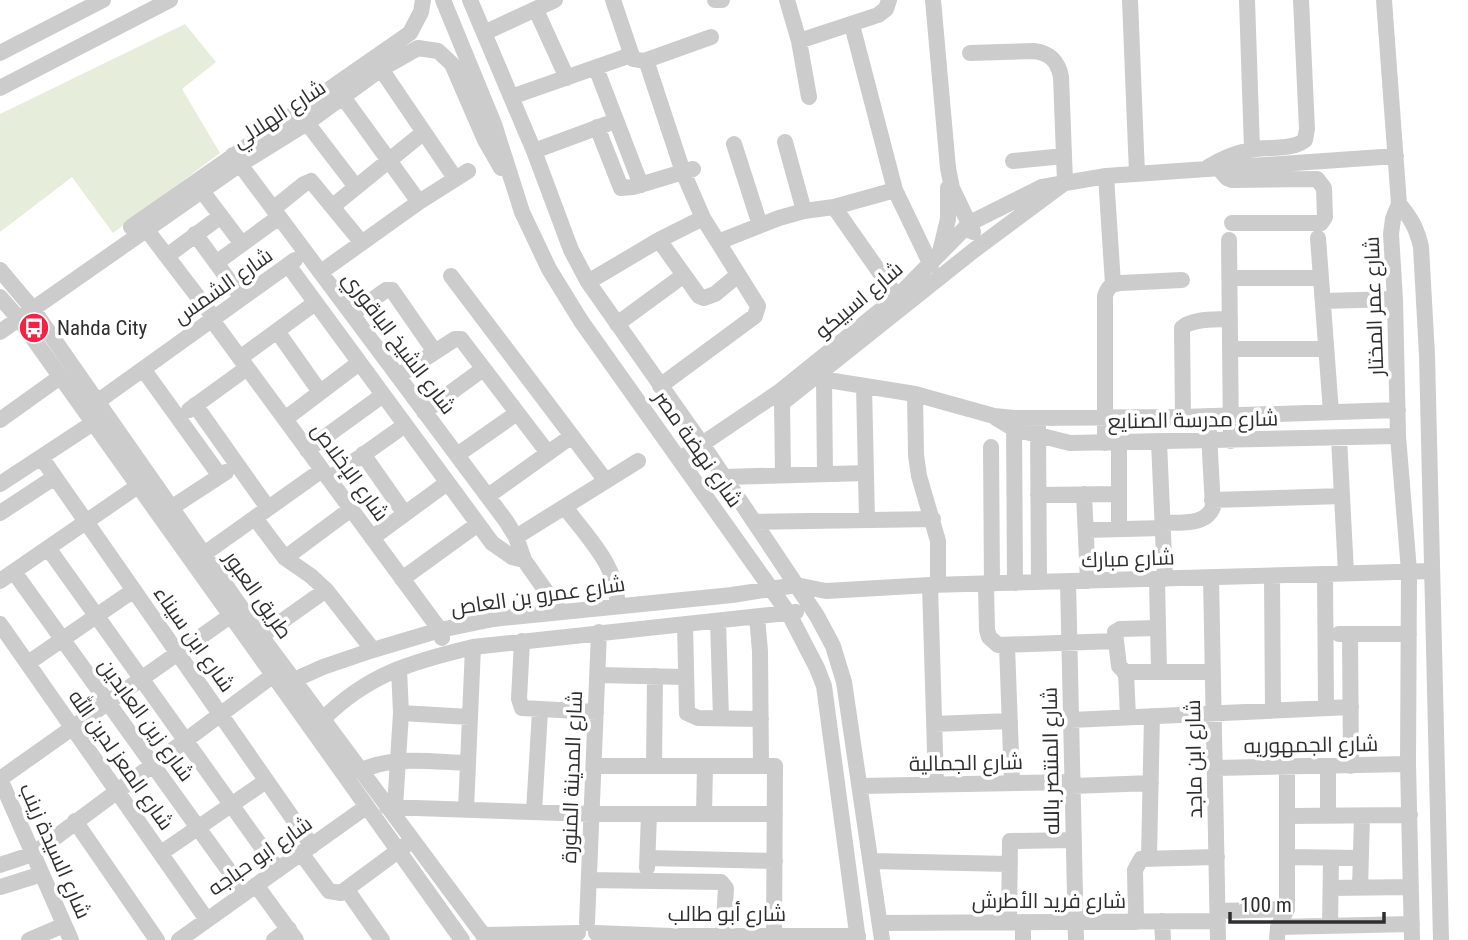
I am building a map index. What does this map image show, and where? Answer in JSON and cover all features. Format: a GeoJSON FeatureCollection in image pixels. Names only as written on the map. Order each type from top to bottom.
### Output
{"type":"FeatureCollection","features":[{"type":"Feature","properties":{"kind":"street"},"geometry":{"type":"LineString","coordinates":[[0,53],[103,0]]}},
{"type":"Feature","properties":{"kind":"street","name":"شارع الهلالي"},"geometry":{"type":"LineString","coordinates":[[0,331],[15,314],[236,160],[410,33],[421,12],[423,0]]}},
{"type":"Feature","properties":{"kind":"street","name":"شارع نهضة مصر"},"geometry":{"type":"LineString","coordinates":[[443,0],[494,124],[535,241],[564,295],[789,614],[817,668],[824,686],[858,938]]}},
{"type":"Feature","properties":{"kind":"street","name":"شارع نهضة مصر"},"geometry":{"type":"LineString","coordinates":[[470,0],[532,146],[571,250],[589,282],[724,477],[829,636],[841,668],[882,940]]}},
{"type":"Feature","properties":{"kind":"street"},"geometry":{"type":"LineString","coordinates":[[484,33],[555,0]]}},
{"type":"Feature","properties":{"kind":"street"},"geometry":{"type":"LineString","coordinates":[[613,0],[688,171],[703,218],[757,303],[758,310],[755,316],[660,386]]}},
{"type":"Feature","properties":{"kind":"street"},"geometry":{"type":"LineString","coordinates":[[715,0],[722,0]]}},
{"type":"Feature","properties":{"kind":"street"},"geometry":{"type":"LineString","coordinates":[[787,0],[799,41],[809,97]]}},
{"type":"Feature","properties":{"kind":"street"},"geometry":{"type":"LineString","coordinates":[[799,41],[878,15],[886,9],[888,0]]}},
{"type":"Feature","properties":{"kind":"street"},"geometry":{"type":"LineString","coordinates":[[933,0],[948,168],[948,219],[935,259]]}},
{"type":"Feature","properties":{"kind":"street"},"geometry":{"type":"LineString","coordinates":[[1130,0],[1137,174]]}},
{"type":"Feature","properties":{"kind":"street"},"geometry":{"type":"LineString","coordinates":[[1247,0],[1252,149]]}},
{"type":"Feature","properties":{"kind":"street"},"geometry":{"type":"LineString","coordinates":[[1202,170],[1234,153],[1295,145],[1301,143],[1307,135],[1301,0]]}},
{"type":"Feature","properties":{"kind":"street"},"geometry":{"type":"LineString","coordinates":[[1384,0],[1399,204],[1418,231],[1421,247],[1427,355],[1441,940]]}},
{"type":"Feature","properties":{"kind":"street"},"geometry":{"type":"LineString","coordinates":[[0,88],[159,2]]}},
{"type":"Feature","properties":{"kind":"street"},"geometry":{"type":"LineString","coordinates":[[536,10],[567,78]]}},
{"type":"Feature","properties":{"kind":"street"},"geometry":{"type":"LineString","coordinates":[[852,25],[895,190],[935,259]]}},
{"type":"Feature","properties":{"kind":"street"},"geometry":{"type":"LineString","coordinates":[[511,97],[596,68],[710,37]]}},
{"type":"Feature","properties":{"kind":"street","name":"شارع الهلالي"},"geometry":{"type":"LineString","coordinates":[[29,304],[202,191],[236,160],[307,123],[381,69],[418,48],[428,48],[446,56],[452,64],[485,140],[515,187]]}},
{"type":"Feature","properties":{"kind":"street"},"geometry":{"type":"LineString","coordinates":[[970,53],[1034,51],[1053,58],[1059,66],[1065,182]]}},
{"type":"Feature","properties":{"kind":"street"},"geometry":{"type":"LineString","coordinates":[[596,68],[641,185]]}},
{"type":"Feature","properties":{"kind":"street"},"geometry":{"type":"LineString","coordinates":[[321,272],[419,202],[462,175],[424,132],[381,69]]}},
{"type":"Feature","properties":{"kind":"street"},"geometry":{"type":"LineString","coordinates":[[344,97],[419,202]]}},
{"type":"Feature","properties":{"kind":"street"},"geometry":{"type":"LineString","coordinates":[[494,124],[518,116]]}},
{"type":"Feature","properties":{"kind":"street"},"geometry":{"type":"LineString","coordinates":[[503,151],[532,146],[616,121]]}},
{"type":"Feature","properties":{"kind":"street"},"geometry":{"type":"LineString","coordinates":[[307,123],[356,187]]}},
{"type":"Feature","properties":{"kind":"street"},"geometry":{"type":"LineString","coordinates":[[597,128],[619,185],[626,189],[688,171]]}},
{"type":"Feature","properties":{"kind":"street"},"geometry":{"type":"LineString","coordinates":[[333,206],[424,132]]}},
{"type":"Feature","properties":{"kind":"street"},"geometry":{"type":"LineString","coordinates":[[785,142],[804,212]]}},
{"type":"Feature","properties":{"kind":"street"},"geometry":{"type":"LineString","coordinates":[[734,144],[760,225]]}},
{"type":"Feature","properties":{"kind":"street"},"geometry":{"type":"LineString","coordinates":[[1013,161],[1064,156]]}},
{"type":"Feature","properties":{"kind":"street","name":"شارع اسبيكو"},"geometry":{"type":"LineString","coordinates":[[683,464],[781,398],[897,297],[970,223],[1031,192],[1065,182],[1106,176],[1396,156]]}},
{"type":"Feature","properties":{"kind":"street","name":"شارع الشيخ الباقوري"},"geometry":{"type":"LineString","coordinates":[[236,160],[488,496],[516,537],[524,560],[560,611]]}},
{"type":"Feature","properties":{"kind":"street"},"geometry":{"type":"LineString","coordinates":[[948,168],[953,188],[975,238],[973,251]]}},
{"type":"Feature","properties":{"kind":"street"},"geometry":{"type":"LineString","coordinates":[[1219,169],[1232,180],[1313,179],[1320,181],[1324,188],[1325,217],[1317,224],[1231,231],[1231,441]]}},
{"type":"Feature","properties":{"kind":"street"},"geometry":{"type":"LineString","coordinates":[[1106,176],[1113,284]]}},
{"type":"Feature","properties":{"kind":"street"},"geometry":{"type":"LineString","coordinates":[[216,263],[242,244],[308,181],[314,183],[362,243]]}},
{"type":"Feature","properties":{"kind":"street","name":"شارع اسبيكو"},"geometry":{"type":"LineString","coordinates":[[781,398],[819,379],[973,251],[1065,182]]}},
{"type":"Feature","properties":{"kind":"street"},"geometry":{"type":"LineString","coordinates":[[718,242],[760,225],[804,212],[834,207],[895,190]]}},
{"type":"Feature","properties":{"kind":"street"},"geometry":{"type":"LineString","coordinates":[[202,191],[242,244]]}},
{"type":"Feature","properties":{"kind":"street","name":"شارع عمر المختار"},"geometry":{"type":"LineString","coordinates":[[1399,204],[1391,234],[1398,436],[1409,571],[1408,764],[1412,932]]}},
{"type":"Feature","properties":{"kind":"street"},"geometry":{"type":"LineString","coordinates":[[834,207],[897,297]]}},
{"type":"Feature","properties":{"kind":"street"},"geometry":{"type":"LineString","coordinates":[[167,256],[220,216]]}},
{"type":"Feature","properties":{"kind":"street"},"geometry":{"type":"LineString","coordinates":[[589,282],[659,240],[703,218]]}},
{"type":"Feature","properties":{"kind":"street","name":"شارع الإخلاص"},"geometry":{"type":"LineString","coordinates":[[146,229],[440,630],[445,654]]}},
{"type":"Feature","properties":{"kind":"street"},"geometry":{"type":"LineString","coordinates":[[195,234],[242,298]]}},
{"type":"Feature","properties":{"kind":"street"},"geometry":{"type":"LineString","coordinates":[[1318,238],[1331,412]]}},
{"type":"Feature","properties":{"kind":"street"},"geometry":{"type":"LineString","coordinates":[[659,240],[699,296],[704,298],[715,294],[738,275]]}},
{"type":"Feature","properties":{"kind":"street","name":"شارع الشمس"},"geometry":{"type":"LineString","coordinates":[[97,402],[306,253]]}},
{"type":"Feature","properties":{"kind":"street","name":"شارع الشيخ الباقوري"},"geometry":{"type":"LineString","coordinates":[[288,265],[478,524],[501,551],[524,560]]}},
{"type":"Feature","properties":{"kind":"street","name":"طريق العبور"},"geometry":{"type":"LineString","coordinates":[[0,270],[29,304],[261,636],[360,771],[391,807],[412,841],[485,938]]}},
{"type":"Feature","properties":{"kind":"street"},"geometry":{"type":"LineString","coordinates":[[617,324],[684,275]]}},
{"type":"Feature","properties":{"kind":"street"},"geometry":{"type":"LineString","coordinates":[[451,276],[606,481]]}},
{"type":"Feature","properties":{"kind":"street"},"geometry":{"type":"LineString","coordinates":[[1230,278],[1321,278]]}},
{"type":"Feature","properties":{"kind":"street"},"geometry":{"type":"LineString","coordinates":[[1119,529],[1119,494],[1112,443],[1105,417],[1105,296],[1107,289],[1113,284],[1182,280]]}},
{"type":"Feature","properties":{"kind":"street"},"geometry":{"type":"LineString","coordinates":[[352,313],[386,290],[392,290],[435,352]]}},
{"type":"Feature","properties":{"kind":"street","name":"طريق العبور"},"geometry":{"type":"LineString","coordinates":[[0,297],[15,314],[462,940]]}},
{"type":"Feature","properties":{"kind":"street"},"geometry":{"type":"LineString","coordinates":[[1323,301],[1395,299]]}},
{"type":"Feature","properties":{"kind":"street"},"geometry":{"type":"LineString","coordinates":[[178,417],[244,363],[277,331],[315,303]]}},
{"type":"Feature","properties":{"kind":"street"},"geometry":{"type":"LineString","coordinates":[[1183,417],[1182,328],[1193,322],[1230,319]]}},
{"type":"Feature","properties":{"kind":"street"},"geometry":{"type":"LineString","coordinates":[[277,331],[320,393]]}},
{"type":"Feature","properties":{"kind":"street"},"geometry":{"type":"LineString","coordinates":[[398,376],[459,338],[548,453]]}},
{"type":"Feature","properties":{"kind":"street"},"geometry":{"type":"LineString","coordinates":[[1231,349],[1326,349]]}},
{"type":"Feature","properties":{"kind":"street"},"geometry":{"type":"LineString","coordinates":[[1397,357],[1411,352],[1427,355]]}},
{"type":"Feature","properties":{"kind":"street"},"geometry":{"type":"LineString","coordinates":[[285,419],[359,363]]}},
{"type":"Feature","properties":{"kind":"street"},"geometry":{"type":"LineString","coordinates":[[143,369],[220,476]]}},
{"type":"Feature","properties":{"kind":"street"},"geometry":{"type":"LineString","coordinates":[[425,412],[483,369]]}},
{"type":"Feature","properties":{"kind":"street"},"geometry":{"type":"LineString","coordinates":[[1397,376],[1412,380],[1427,374]]}},
{"type":"Feature","properties":{"kind":"street"},"geometry":{"type":"LineString","coordinates":[[0,399],[5,417],[60,377]]}},
{"type":"Feature","properties":{"kind":"street"},"geometry":{"type":"LineString","coordinates":[[819,379],[825,474]]}},
{"type":"Feature","properties":{"kind":"street","name":"شارع مدرسة الصنايع"},"geometry":{"type":"LineString","coordinates":[[819,379],[915,394],[994,416],[1038,436],[1070,443],[1398,436]]}},
{"type":"Feature","properties":{"kind":"street"},"geometry":{"type":"LineString","coordinates":[[864,386],[867,520]]}},
{"type":"Feature","properties":{"kind":"street"},"geometry":{"type":"LineString","coordinates":[[915,394],[918,466],[937,541],[934,585],[936,785]]}},
{"type":"Feature","properties":{"kind":"street"},"geometry":{"type":"LineString","coordinates":[[307,450],[383,395]]}},
{"type":"Feature","properties":{"kind":"street"},"geometry":{"type":"LineString","coordinates":[[781,398],[783,474]]}},
{"type":"Feature","properties":{"kind":"street"},"geometry":{"type":"LineString","coordinates":[[195,405],[237,464],[285,558],[326,590],[373,650]]}},
{"type":"Feature","properties":{"kind":"street","name":"شارع مدرسة الصنايع"},"geometry":{"type":"LineString","coordinates":[[1014,424],[1039,418],[1183,417],[1398,410]]}},
{"type":"Feature","properties":{"kind":"street"},"geometry":{"type":"LineString","coordinates":[[457,455],[517,413]]}},
{"type":"Feature","properties":{"kind":"street"},"geometry":{"type":"LineString","coordinates":[[1086,530],[1163,525],[1206,518],[1213,507],[1208,416]]}},
{"type":"Feature","properties":{"kind":"street"},"geometry":{"type":"LineString","coordinates":[[1039,418],[1039,582]]}},
{"type":"Feature","properties":{"kind":"street"},"geometry":{"type":"LineString","coordinates":[[0,484],[93,423]]}},
{"type":"Feature","properties":{"kind":"street"},"geometry":{"type":"LineString","coordinates":[[1014,424],[1015,583]]}},
{"type":"Feature","properties":{"kind":"street"},"geometry":{"type":"LineString","coordinates":[[204,554],[262,513],[363,454],[405,425]]}},
{"type":"Feature","properties":{"kind":"street"},"geometry":{"type":"LineString","coordinates":[[488,496],[572,436]]}},
{"type":"Feature","properties":{"kind":"street"},"geometry":{"type":"LineString","coordinates":[[1339,438],[1346,573]]}},
{"type":"Feature","properties":{"kind":"street"},"geometry":{"type":"LineString","coordinates":[[1159,442],[1163,525],[1158,628],[1159,672]]}},
{"type":"Feature","properties":{"kind":"street"},"geometry":{"type":"LineString","coordinates":[[991,446],[989,638],[998,645],[1116,641]]}},
{"type":"Feature","properties":{"kind":"street"},"geometry":{"type":"LineString","coordinates":[[363,454],[405,514]]}},
{"type":"Feature","properties":{"kind":"street","name":"شارع ابن سيناء"},"geometry":{"type":"LineString","coordinates":[[41,457],[266,781],[329,891],[341,893],[346,890]]}},
{"type":"Feature","properties":{"kind":"street"},"geometry":{"type":"LineString","coordinates":[[516,537],[638,461]]}},
{"type":"Feature","properties":{"kind":"street"},"geometry":{"type":"LineString","coordinates":[[171,508],[237,464]]}},
{"type":"Feature","properties":{"kind":"street"},"geometry":{"type":"LineString","coordinates":[[724,477],[866,473]]}},
{"type":"Feature","properties":{"kind":"street"},"geometry":{"type":"LineString","coordinates":[[0,513],[55,477]]}},
{"type":"Feature","properties":{"kind":"street"},"geometry":{"type":"LineString","coordinates":[[372,538],[447,483]]}},
{"type":"Feature","properties":{"kind":"street"},"geometry":{"type":"LineString","coordinates":[[7,577],[138,486]]}},
{"type":"Feature","properties":{"kind":"street"},"geometry":{"type":"LineString","coordinates":[[1084,494],[1088,581]]}},
{"type":"Feature","properties":{"kind":"street"},"geometry":{"type":"LineString","coordinates":[[1038,495],[1119,494]]}},
{"type":"Feature","properties":{"kind":"street"},"geometry":{"type":"LineString","coordinates":[[1212,500],[1342,496]]}},
{"type":"Feature","properties":{"kind":"street"},"geometry":{"type":"LineString","coordinates":[[565,507],[613,575],[618,594],[617,606]]}},
{"type":"Feature","properties":{"kind":"street"},"geometry":{"type":"LineString","coordinates":[[285,558],[351,509]]}},
{"type":"Feature","properties":{"kind":"street"},"geometry":{"type":"LineString","coordinates":[[754,522],[933,519]]}},
{"type":"Feature","properties":{"kind":"street"},"geometry":{"type":"LineString","coordinates":[[402,579],[478,524]]}},
{"type":"Feature","properties":{"kind":"street"},"geometry":{"type":"LineString","coordinates":[[48,548],[278,870]]}},
{"type":"Feature","properties":{"kind":"street","name":"شارع مبارك"},"geometry":{"type":"LineString","coordinates":[[796,585],[826,592],[934,585],[1432,571]]}},
{"type":"Feature","properties":{"kind":"street"},"geometry":{"type":"LineString","coordinates":[[1325,574],[1326,708]]}},
{"type":"Feature","properties":{"kind":"street"},"geometry":{"type":"LineString","coordinates":[[1272,576],[1273,710]]}},
{"type":"Feature","properties":{"kind":"street","name":"شارع زين العابدين"},"geometry":{"type":"LineString","coordinates":[[7,577],[62,639],[198,828],[293,935]]}},
{"type":"Feature","properties":{"kind":"street","name":"شارع ابن ماجد"},"geometry":{"type":"LineString","coordinates":[[1211,577],[1218,940]]}},
{"type":"Feature","properties":{"kind":"street","name":"شارع المنتصر بالله"},"geometry":{"type":"LineString","coordinates":[[1068,581],[1076,940]]}},
{"type":"Feature","properties":{"kind":"street","name":"شارع عمرو بن العاص"},"geometry":{"type":"LineString","coordinates":[[293,680],[373,650],[440,630],[493,619],[733,595],[796,585]]}},
{"type":"Feature","properties":{"kind":"street"},"geometry":{"type":"LineString","coordinates":[[28,663],[134,590]]}},
{"type":"Feature","properties":{"kind":"street"},"geometry":{"type":"LineString","coordinates":[[261,636],[326,590]]}},
{"type":"Feature","properties":{"kind":"street"},"geometry":{"type":"LineString","coordinates":[[811,607],[826,592]]}},
{"type":"Feature","properties":{"kind":"street","name":"شارع عمرو بن العاص"},"geometry":{"type":"LineString","coordinates":[[322,720],[350,694],[378,677],[473,647],[789,614],[811,607]]}},
{"type":"Feature","properties":{"kind":"street"},"geometry":{"type":"LineString","coordinates":[[0,779],[230,616]]}},
{"type":"Feature","properties":{"kind":"street"},"geometry":{"type":"LineString","coordinates":[[757,617],[761,766]]}},
{"type":"Feature","properties":{"kind":"street"},"geometry":{"type":"LineString","coordinates":[[718,621],[721,718]]}},
{"type":"Feature","properties":{"kind":"street","name":"شارع المعز لدين الله"},"geometry":{"type":"LineString","coordinates":[[0,624],[207,920]]}},
{"type":"Feature","properties":{"kind":"street"},"geometry":{"type":"LineString","coordinates":[[685,624],[687,713],[694,717],[761,719]]}},
{"type":"Feature","properties":{"kind":"street"},"geometry":{"type":"LineString","coordinates":[[1128,718],[1126,673],[1119,664],[1115,632],[1119,629],[1158,628]]}},
{"type":"Feature","properties":{"kind":"street","name":"شارع المدينة المنورة"},"geometry":{"type":"LineString","coordinates":[[589,935],[599,632]]}},
{"type":"Feature","properties":{"kind":"street"},"geometry":{"type":"LineString","coordinates":[[1326,634],[1409,634]]}},
{"type":"Feature","properties":{"kind":"street"},"geometry":{"type":"LineString","coordinates":[[1350,634],[1351,766]]}},
{"type":"Feature","properties":{"kind":"street"},"geometry":{"type":"LineString","coordinates":[[522,640],[519,702],[525,710],[596,712]]}},
{"type":"Feature","properties":{"kind":"street"},"geometry":{"type":"LineString","coordinates":[[1007,645],[1012,783]]}},
{"type":"Feature","properties":{"kind":"street"},"geometry":{"type":"LineString","coordinates":[[466,810],[473,647]]}},
{"type":"Feature","properties":{"kind":"street"},"geometry":{"type":"LineString","coordinates":[[399,669],[401,713],[391,807],[592,814],[775,814]]}},
{"type":"Feature","properties":{"kind":"street"},"geometry":{"type":"LineString","coordinates":[[1124,672],[1213,672]]}},
{"type":"Feature","properties":{"kind":"street"},"geometry":{"type":"LineString","coordinates":[[0,865],[33,854],[272,676]]}},
{"type":"Feature","properties":{"kind":"street"},"geometry":{"type":"LineString","coordinates":[[597,676],[685,677]]}},
{"type":"Feature","properties":{"kind":"street"},"geometry":{"type":"LineString","coordinates":[[654,676],[654,766]]}},
{"type":"Feature","properties":{"kind":"street"},"geometry":{"type":"LineString","coordinates":[[1071,720],[1351,706]]}},
{"type":"Feature","properties":{"kind":"street"},"geometry":{"type":"LineString","coordinates":[[534,812],[540,711]]}},
{"type":"Feature","properties":{"kind":"street"},"geometry":{"type":"LineString","coordinates":[[401,713],[470,717]]}},
{"type":"Feature","properties":{"kind":"street"},"geometry":{"type":"LineString","coordinates":[[1149,857],[1152,716]]}},
{"type":"Feature","properties":{"kind":"street"},"geometry":{"type":"LineString","coordinates":[[934,724],[1010,721]]}},
{"type":"Feature","properties":{"kind":"street"},"geometry":{"type":"LineString","coordinates":[[360,771],[397,761],[468,763]]}},
{"type":"Feature","properties":{"kind":"street","name":"شارع الجمهوريه"},"geometry":{"type":"LineString","coordinates":[[1215,768],[1408,764]]}},
{"type":"Feature","properties":{"kind":"street"},"geometry":{"type":"LineString","coordinates":[[594,766],[775,766],[775,861],[785,937]]}},
{"type":"Feature","properties":{"kind":"street"},"geometry":{"type":"LineString","coordinates":[[705,766],[705,814]]}},
{"type":"Feature","properties":{"kind":"street"},"geometry":{"type":"LineString","coordinates":[[1328,766],[1328,816]]}},
{"type":"Feature","properties":{"kind":"street"},"geometry":{"type":"LineString","coordinates":[[1277,934],[1287,909],[1287,767]]}},
{"type":"Feature","properties":{"kind":"street","name":"شارع السيدة زينب"},"geometry":{"type":"LineString","coordinates":[[0,779],[71,940]]}},
{"type":"Feature","properties":{"kind":"street"},"geometry":{"type":"LineString","coordinates":[[161,853],[266,781]]}},
{"type":"Feature","properties":{"kind":"street","name":"شارع الجمالية"},"geometry":{"type":"LineString","coordinates":[[860,786],[1151,783]]}},
{"type":"Feature","properties":{"kind":"street","name":"شارع ابو حباجه"},"geometry":{"type":"LineString","coordinates":[[179,940],[366,807]]}},
{"type":"Feature","properties":{"kind":"street"},"geometry":{"type":"LineString","coordinates":[[647,881],[649,814]]}},
{"type":"Feature","properties":{"kind":"street"},"geometry":{"type":"LineString","coordinates":[[1287,816],[1410,815]]}},
{"type":"Feature","properties":{"kind":"street"},"geometry":{"type":"LineString","coordinates":[[1360,888],[1362,816]]}},
{"type":"Feature","properties":{"kind":"street"},"geometry":{"type":"LineString","coordinates":[[75,821],[157,940]]}},
{"type":"Feature","properties":{"kind":"street"},"geometry":{"type":"LineString","coordinates":[[1023,940],[1016,922],[1010,841],[1074,840]]}},
{"type":"Feature","properties":{"kind":"street"},"geometry":{"type":"LineString","coordinates":[[382,940],[346,890],[412,841]]}},
{"type":"Feature","properties":{"kind":"street"},"geometry":{"type":"LineString","coordinates":[[1136,922],[1136,866],[1141,859],[1217,857]]}},
{"type":"Feature","properties":{"kind":"street"},"geometry":{"type":"LineString","coordinates":[[1287,857],[1360,858]]}},
{"type":"Feature","properties":{"kind":"street"},"geometry":{"type":"LineString","coordinates":[[1330,926],[1331,858]]}},
{"type":"Feature","properties":{"kind":"street"},"geometry":{"type":"LineString","coordinates":[[648,859],[775,861]]}},
{"type":"Feature","properties":{"kind":"street"},"geometry":{"type":"LineString","coordinates":[[871,861],[1010,864]]}},
{"type":"Feature","properties":{"kind":"street"},"geometry":{"type":"LineString","coordinates":[[0,887],[42,874]]}},
{"type":"Feature","properties":{"kind":"street"},"geometry":{"type":"LineString","coordinates":[[589,880],[721,882],[726,888],[718,937]]}},
{"type":"Feature","properties":{"kind":"street"},"geometry":{"type":"LineString","coordinates":[[1331,888],[1411,887]]}},
{"type":"Feature","properties":{"kind":"street","name":"شارع فريد الأطرش"},"geometry":{"type":"LineString","coordinates":[[880,923],[1136,922],[1287,909]]}},
{"type":"Feature","properties":{"kind":"street"},"geometry":{"type":"LineString","coordinates":[[1162,921],[1163,940]]}},
{"type":"Feature","properties":{"kind":"street"},"geometry":{"type":"LineString","coordinates":[[946,923],[946,940]]}},
{"type":"Feature","properties":{"kind":"street"},"geometry":{"type":"LineString","coordinates":[[29,940],[64,925]]}},
{"type":"Feature","properties":{"kind":"street"},"geometry":{"type":"LineString","coordinates":[[1277,934],[1330,926],[1412,932]]}},
{"type":"Feature","properties":{"kind":"street"},"geometry":{"type":"LineString","coordinates":[[274,940],[293,935]]}},
{"type":"Feature","properties":{"kind":"street","name":"شارع أبو طالب"},"geometry":{"type":"LineString","coordinates":[[485,938],[589,935],[858,938]]}},
{"type":"Feature","properties":{"kind":"green space"},"geometry":{"type":"Polygon","coordinates":[[[185,24],[216,62],[182,89],[220,153],[113,233],[72,177],[0,232],[0,114],[185,24]]]}},
{"type":"Feature","properties":{"kind":"place","name":"Nahda City"},"geometry":{"type":"Point","coordinates":[34,328]}}]}
